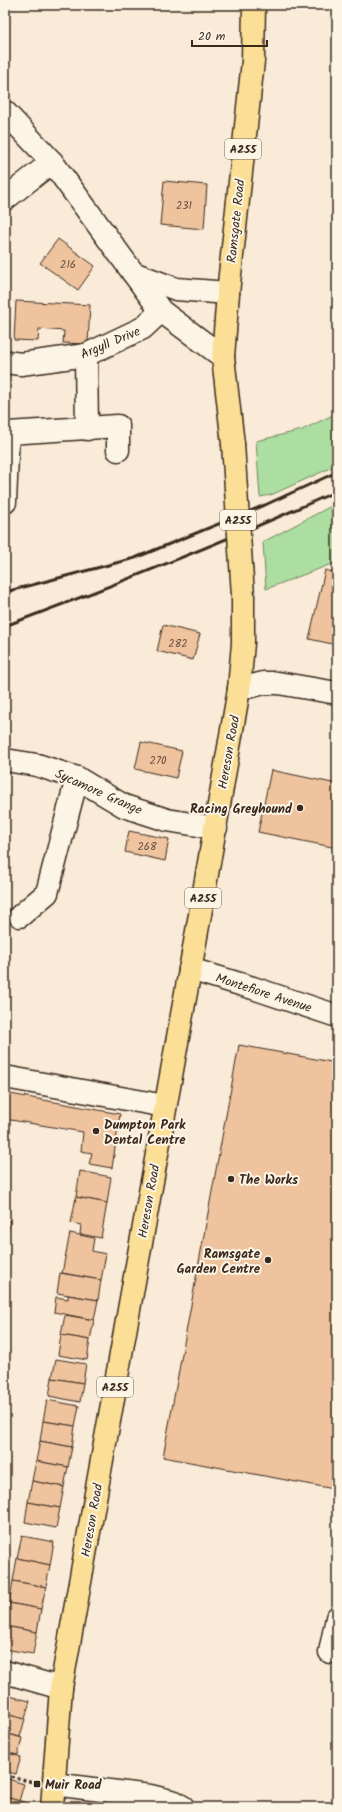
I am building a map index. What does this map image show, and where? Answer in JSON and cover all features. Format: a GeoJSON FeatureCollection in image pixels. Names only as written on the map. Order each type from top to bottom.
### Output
{"type":"FeatureCollection","features":[{"type":"Feature","properties":{"kind":"main road","name":"Ramsgate Road"},"geometry":{"type":"LineString","coordinates":[[243,595],[233,444],[223,357],[228,294],[253,61],[254,5]]}},
{"type":"Feature","properties":{"kind":"main road","name":"Hereson Road"},"geometry":{"type":"LineString","coordinates":[[52,1807],[61,1688],[216,828],[239,689],[243,644],[243,595]]}},
{"type":"Feature","properties":{"kind":"street"},"geometry":{"type":"LineString","coordinates":[[5,112],[52,162],[161,312],[223,357]]}},
{"type":"Feature","properties":{"kind":"street"},"geometry":{"type":"LineString","coordinates":[[5,199],[52,162]]}},
{"type":"Feature","properties":{"kind":"street"},"geometry":{"type":"LineString","coordinates":[[133,273],[176,289],[228,294]]}},
{"type":"Feature","properties":{"kind":"street","name":"Argyll Drive"},"geometry":{"type":"LineString","coordinates":[[5,362],[21,364],[86,355],[143,328],[161,312]]}},
{"type":"Feature","properties":{"kind":"street"},"geometry":{"type":"LineString","coordinates":[[86,355],[86,429]]}},
{"type":"Feature","properties":{"kind":"street"},"geometry":{"type":"LineString","coordinates":[[5,502],[8,433],[118,426],[118,450]]}},
{"type":"Feature","properties":{"kind":"street"},"geometry":{"type":"LineString","coordinates":[[239,689],[264,683],[278,683],[337,694]]}},
{"type":"Feature","properties":{"kind":"street","name":"Sycamore Grange"},"geometry":{"type":"LineString","coordinates":[[5,760],[37,765],[77,778],[124,806],[167,820],[216,828]]}},
{"type":"Feature","properties":{"kind":"street"},"geometry":{"type":"LineString","coordinates":[[20,916],[47,893],[77,778]]}},
{"type":"Feature","properties":{"kind":"street","name":"Montefiore Avenue"},"geometry":{"type":"LineString","coordinates":[[190,969],[337,1016]]}},
{"type":"Feature","properties":{"kind":"street"},"geometry":{"type":"LineString","coordinates":[[5,1077],[165,1106]]}},
{"type":"Feature","properties":{"kind":"street"},"geometry":{"type":"LineString","coordinates":[[330,1652],[337,1618]]}},
{"type":"Feature","properties":{"kind":"street"},"geometry":{"type":"LineString","coordinates":[[5,1672],[61,1688]]}},
{"type":"Feature","properties":{"kind":"street"},"geometry":{"type":"LineString","coordinates":[[53,1784],[150,1796],[175,1802],[183,1807]]}},
{"type":"Feature","properties":{"kind":"green space"},"geometry":{"type":"Polygon","coordinates":[[[337,413],[337,465],[271,495],[260,497],[256,441],[302,430],[337,413]]]}},
{"type":"Feature","properties":{"kind":"green space"},"geometry":{"type":"Polygon","coordinates":[[[337,503],[337,562],[266,589],[263,542],[337,503]]]}},
{"type":"Feature","properties":{"kind":"building"},"geometry":{"type":"Polygon","coordinates":[[[164,181],[207,185],[204,229],[160,225],[164,181]]]}},
{"type":"Feature","properties":{"kind":"building"},"geometry":{"type":"Polygon","coordinates":[[[58,239],[95,266],[78,290],[40,263],[58,239]]]}},
{"type":"Feature","properties":{"kind":"building"},"geometry":{"type":"Polygon","coordinates":[[[16,301],[90,305],[88,344],[63,343],[64,331],[39,329],[38,341],[14,340],[16,301]]]}},
{"type":"Feature","properties":{"kind":"building"},"geometry":{"type":"Polygon","coordinates":[[[325,570],[337,573],[337,645],[309,639],[325,570]]]}},
{"type":"Feature","properties":{"kind":"building"},"geometry":{"type":"Polygon","coordinates":[[[163,625],[200,634],[193,660],[157,651],[163,625]]]}},
{"type":"Feature","properties":{"kind":"building"},"geometry":{"type":"Polygon","coordinates":[[[141,742],[182,751],[176,778],[135,769],[141,742]]]}},
{"type":"Feature","properties":{"kind":"building","name":"Racing Greyhound"},"geometry":{"type":"Polygon","coordinates":[[[271,770],[337,784],[337,848],[258,832],[271,770]]]}},
{"type":"Feature","properties":{"kind":"building"},"geometry":{"type":"Polygon","coordinates":[[[129,831],[169,839],[165,861],[125,852],[129,831]]]}},
{"type":"Feature","properties":{"kind":"building","name":"Ramsgate Garden Centre"},"geometry":{"type":"Polygon","coordinates":[[[239,1045],[337,1063],[337,1472],[334,1489],[163,1457],[239,1045]]]}},
{"type":"Feature","properties":{"kind":"building","name":"Dumpton Park Dental Centre"},"geometry":{"type":"Polygon","coordinates":[[[5,1093],[120,1114],[112,1168],[89,1164],[92,1153],[81,1151],[83,1132],[5,1119],[5,1093]]]}},
{"type":"Feature","properties":{"kind":"building"},"geometry":{"type":"Polygon","coordinates":[[[80,1171],[111,1177],[107,1203],[76,1197],[80,1171]]]}},
{"type":"Feature","properties":{"kind":"building"},"geometry":{"type":"Polygon","coordinates":[[[76,1197],[107,1203],[101,1238],[80,1234],[81,1225],[71,1223],[76,1197]]]}},
{"type":"Feature","properties":{"kind":"building"},"geometry":{"type":"Polygon","coordinates":[[[5,1220],[10,1221],[7,1235],[5,1235],[5,1220]]]}},
{"type":"Feature","properties":{"kind":"building"},"geometry":{"type":"Polygon","coordinates":[[[70,1233],[94,1238],[92,1251],[106,1254],[101,1280],[62,1273],[70,1233]]]}},
{"type":"Feature","properties":{"kind":"building"},"geometry":{"type":"Polygon","coordinates":[[[60,1273],[101,1280],[98,1300],[57,1293],[60,1273]]]}},
{"type":"Feature","properties":{"kind":"building"},"geometry":{"type":"Polygon","coordinates":[[[68,1295],[98,1300],[94,1320],[54,1312],[56,1297],[68,1299],[68,1295]]]}},
{"type":"Feature","properties":{"kind":"building"},"geometry":{"type":"Polygon","coordinates":[[[65,1315],[94,1320],[90,1340],[61,1335],[65,1315]]]}},
{"type":"Feature","properties":{"kind":"building"},"geometry":{"type":"Polygon","coordinates":[[[61,1335],[90,1340],[87,1360],[58,1355],[61,1335]]]}},
{"type":"Feature","properties":{"kind":"building"},"geometry":{"type":"Polygon","coordinates":[[[56,1359],[86,1364],[83,1383],[52,1378],[56,1359]]]}},
{"type":"Feature","properties":{"kind":"building"},"geometry":{"type":"Polygon","coordinates":[[[52,1378],[83,1383],[80,1402],[49,1396],[52,1378]]]}},
{"type":"Feature","properties":{"kind":"building"},"geometry":{"type":"Polygon","coordinates":[[[47,1400],[79,1406],[75,1426],[43,1421],[47,1400]]]}},
{"type":"Feature","properties":{"kind":"building"},"geometry":{"type":"Polygon","coordinates":[[[43,1421],[75,1426],[72,1447],[40,1441],[43,1421]]]}},
{"type":"Feature","properties":{"kind":"building"},"geometry":{"type":"Polygon","coordinates":[[[40,1441],[72,1447],[68,1467],[36,1461],[40,1441]]]}},
{"type":"Feature","properties":{"kind":"building"},"geometry":{"type":"Polygon","coordinates":[[[36,1461],[68,1467],[64,1487],[32,1481],[36,1461]]]}},
{"type":"Feature","properties":{"kind":"building"},"geometry":{"type":"Polygon","coordinates":[[[32,1481],[64,1487],[60,1508],[28,1502],[32,1481]]]}},
{"type":"Feature","properties":{"kind":"building"},"geometry":{"type":"Polygon","coordinates":[[[28,1502],[60,1508],[56,1528],[25,1522],[28,1502]]]}},
{"type":"Feature","properties":{"kind":"building"},"geometry":{"type":"Polygon","coordinates":[[[22,1536],[54,1542],[50,1565],[17,1558],[22,1536]]]}},
{"type":"Feature","properties":{"kind":"building"},"geometry":{"type":"Polygon","coordinates":[[[17,1558],[50,1565],[46,1587],[13,1581],[17,1558]]]}},
{"type":"Feature","properties":{"kind":"building"},"geometry":{"type":"Polygon","coordinates":[[[13,1581],[46,1587],[41,1609],[9,1603],[13,1581]]]}},
{"type":"Feature","properties":{"kind":"building"},"geometry":{"type":"Polygon","coordinates":[[[9,1603],[41,1609],[37,1632],[5,1626],[9,1603]]]}},
{"type":"Feature","properties":{"kind":"building"},"geometry":{"type":"Polygon","coordinates":[[[5,1626],[37,1632],[33,1654],[5,1649],[5,1626]]]}},
{"type":"Feature","properties":{"kind":"building"},"geometry":{"type":"Polygon","coordinates":[[[5,1695],[30,1701],[25,1719],[5,1714],[5,1695]]]}},
{"type":"Feature","properties":{"kind":"building"},"geometry":{"type":"Polygon","coordinates":[[[5,1714],[25,1719],[20,1737],[5,1733],[5,1714]]]}},
{"type":"Feature","properties":{"kind":"building"},"geometry":{"type":"Polygon","coordinates":[[[5,1733],[22,1738],[18,1755],[5,1752],[5,1733]]]}},
{"type":"Feature","properties":{"kind":"building"},"geometry":{"type":"Polygon","coordinates":[[[5,1752],[21,1757],[16,1774],[5,1771],[5,1752]]]}},
{"type":"Feature","properties":{"kind":"building"},"geometry":{"type":"Polygon","coordinates":[[[5,1778],[24,1784],[19,1801],[5,1797],[5,1778]]]}},
{"type":"Feature","properties":{"kind":"building"},"geometry":{"type":"Polygon","coordinates":[[[5,1797],[24,1802],[23,1807],[5,1807],[5,1797]]]}},
{"type":"Feature","properties":{"kind":"railway"},"geometry":{"type":"LineString","coordinates":[[5,592],[135,558],[265,505],[337,472]]}},
{"type":"Feature","properties":{"kind":"railway"},"geometry":{"type":"LineString","coordinates":[[5,626],[172,562],[337,491]]}},
{"type":"Feature","properties":{"kind":"place","name":"Racing Greyhound"},"geometry":{"type":"Point","coordinates":[300,808]}},
{"type":"Feature","properties":{"kind":"place","name":"Dumpton Park Dental Centre"},"geometry":{"type":"Point","coordinates":[96,1131]}},
{"type":"Feature","properties":{"kind":"place","name":"The Works"},"geometry":{"type":"Point","coordinates":[231,1179]}},
{"type":"Feature","properties":{"kind":"place","name":"Ramsgate Garden Centre"},"geometry":{"type":"Point","coordinates":[268,1260]}},
{"type":"Feature","properties":{"kind":"place","name":"Muir Road"},"geometry":{"type":"Point","coordinates":[37,1784]}}]}
